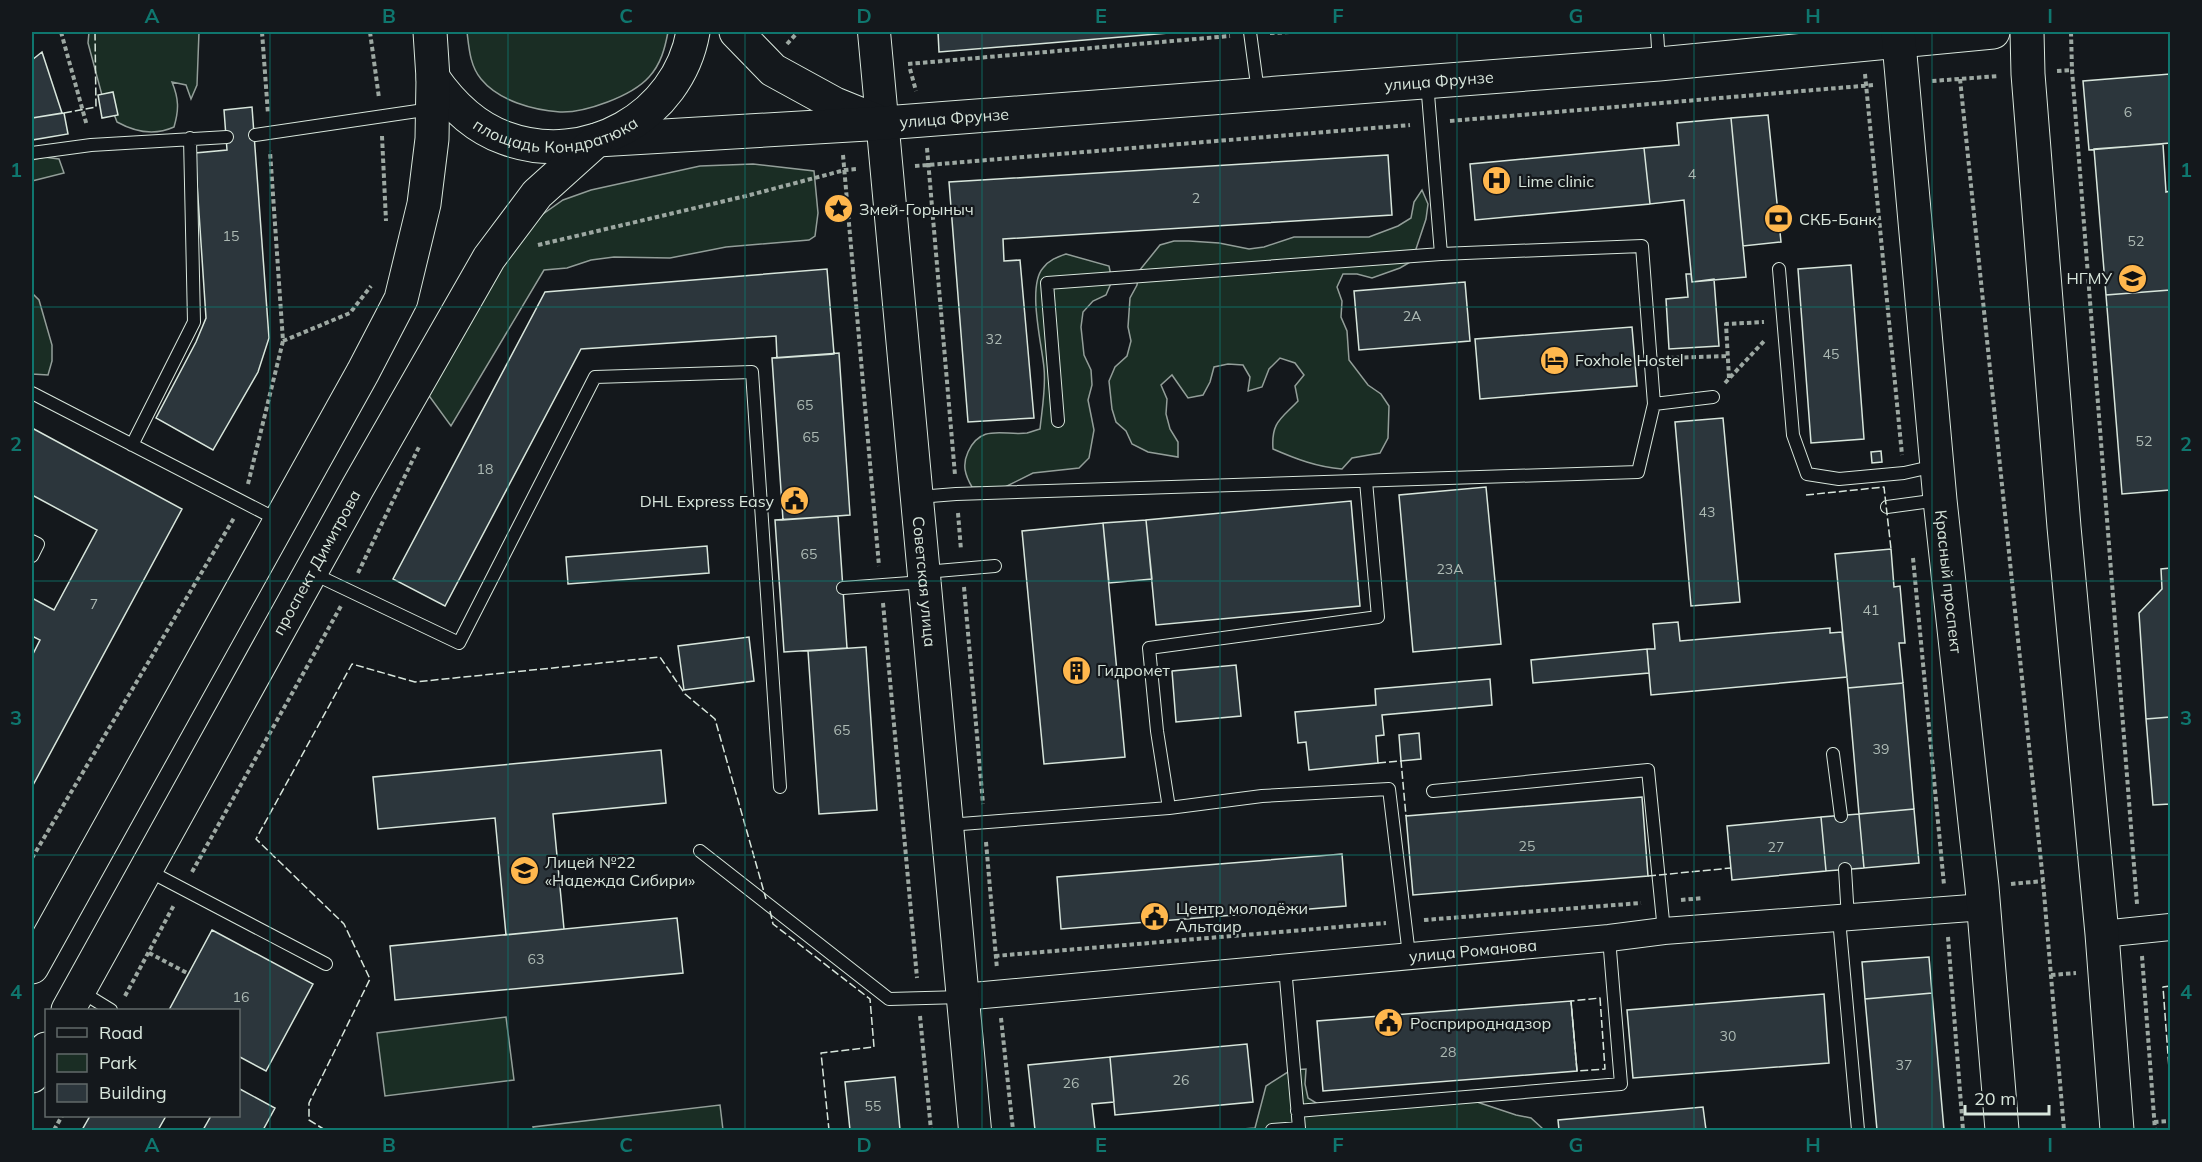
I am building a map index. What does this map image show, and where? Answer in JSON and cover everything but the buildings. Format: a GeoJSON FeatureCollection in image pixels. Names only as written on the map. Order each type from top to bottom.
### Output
{"type":"FeatureCollection","features":[{"type":"Feature","properties":{"kind":"main road"},"geometry":{"type":"LineString","coordinates":[[32,967],[363,372],[401,299],[424,204],[432,139],[430,32]]}},
{"type":"Feature","properties":{"kind":"main road","name":"площадь Кондратюка"},"geometry":{"type":"LineString","coordinates":[[432,93],[446,98],[483,128],[504,138],[551,147],[574,146],[619,132],[657,103],[672,85],[684,64],[693,32]]}},
{"type":"Feature","properties":{"kind":"main road","name":"улица Фрунзе"},"geometry":{"type":"LineString","coordinates":[[736,32],[773,70],[836,104],[884,123]]}},
{"type":"Feature","properties":{"kind":"main road","name":"улица Фрунзе"},"geometry":{"type":"LineString","coordinates":[[597,140],[884,123],[1659,64],[1898,37],[1993,32]]}},
{"type":"Feature","properties":{"kind":"main road"},"geometry":{"type":"LineString","coordinates":[[2027,32],[2028,74],[2064,527],[2102,934],[2117,1131]]}},
{"type":"Feature","properties":{"kind":"main road","name":"Красный проспект"},"geometry":{"type":"LineString","coordinates":[[1898,37],[1940,500],[1991,893],[2002,1131]]}},
{"type":"Feature","properties":{"kind":"main road","name":"проспект Димитрова"},"geometry":{"type":"LineString","coordinates":[[73,1000],[489,258],[537,194],[597,140]]}},
{"type":"Feature","properties":{"kind":"main road"},"geometry":{"type":"LineString","coordinates":[[32,1076],[45,1051]]}},
{"type":"Feature","properties":{"kind":"street","name":"Советская улица"},"geometry":{"type":"LineString","coordinates":[[874,32],[975,1131]]}},
{"type":"Feature","properties":{"kind":"street","name":"улица Романова"},"geometry":{"type":"LineString","coordinates":[[962,997],[1609,938],[1664,931],[1844,919],[1940,899],[1991,893]]}},
{"type":"Feature","properties":{"kind":"street"},"geometry":{"type":"LineString","coordinates":[[2102,934],[2170,927]]}},
{"type":"Feature","properties":{"kind":"lane"},"geometry":{"type":"LineString","coordinates":[[1657,32],[1659,64]]}},
{"type":"Feature","properties":{"kind":"lane"},"geometry":{"type":"LineString","coordinates":[[1250,33],[1258,93]]}},
{"type":"Feature","properties":{"kind":"lane"},"geometry":{"type":"LineString","coordinates":[[1427,81],[1441,254]]}},
{"type":"Feature","properties":{"kind":"lane"},"geometry":{"type":"LineString","coordinates":[[255,135],[381,116],[432,93]]}},
{"type":"Feature","properties":{"kind":"lane"},"geometry":{"type":"LineString","coordinates":[[32,153],[91,145],[227,137]]}},
{"type":"Feature","properties":{"kind":"lane"},"geometry":{"type":"LineString","coordinates":[[132,445],[194,322],[190,138]]}},
{"type":"Feature","properties":{"kind":"lane"},"geometry":{"type":"LineString","coordinates":[[917,497],[968,493],[1638,472],[1654,404],[1642,246],[1441,254],[1047,284],[1058,421]]}},
{"type":"Feature","properties":{"kind":"lane"},"geometry":{"type":"LineString","coordinates":[[1779,268],[1793,435],[1807,474],[1839,479],[1904,473],[1937,466]]}},
{"type":"Feature","properties":{"kind":"lane"},"geometry":{"type":"LineString","coordinates":[[311,572],[459,643],[595,376],[752,372],[780,787]]}},
{"type":"Feature","properties":{"kind":"lane"},"geometry":{"type":"LineString","coordinates":[[32,393],[279,521]]}},
{"type":"Feature","properties":{"kind":"lane"},"geometry":{"type":"LineString","coordinates":[[1654,404],[1713,397]]}},
{"type":"Feature","properties":{"kind":"lane"},"geometry":{"type":"LineString","coordinates":[[1169,808],[1156,730],[1149,648],[1378,617],[1366,481]]}},
{"type":"Feature","properties":{"kind":"lane"},"geometry":{"type":"LineString","coordinates":[[1887,507],[1940,500]]}},
{"type":"Feature","properties":{"kind":"lane"},"geometry":{"type":"LineString","coordinates":[[32,541],[38,544],[32,556]]}},
{"type":"Feature","properties":{"kind":"lane"},"geometry":{"type":"LineString","coordinates":[[843,588],[995,566]]}},
{"type":"Feature","properties":{"kind":"lane"},"geometry":{"type":"LineString","coordinates":[[766,594],[780,593]]}},
{"type":"Feature","properties":{"kind":"lane"},"geometry":{"type":"LineString","coordinates":[[1833,754],[1841,816]]}},
{"type":"Feature","properties":{"kind":"lane"},"geometry":{"type":"LineString","coordinates":[[1433,791],[1648,770],[1664,931]]}},
{"type":"Feature","properties":{"kind":"lane"},"geometry":{"type":"LineString","coordinates":[[946,826],[1169,808],[1262,796],[1389,789],[1409,956]]}},
{"type":"Feature","properties":{"kind":"lane"},"geometry":{"type":"LineString","coordinates":[[700,851],[889,999],[962,997]]}},
{"type":"Feature","properties":{"kind":"lane"},"geometry":{"type":"LineString","coordinates":[[1845,869],[1844,919],[1858,1131]]}},
{"type":"Feature","properties":{"kind":"lane"},"geometry":{"type":"LineString","coordinates":[[146,870],[326,964]]}},
{"type":"Feature","properties":{"kind":"lane"},"geometry":{"type":"LineString","coordinates":[[1298,1111],[1621,1084],[1609,938]]}},
{"type":"Feature","properties":{"kind":"lane"},"geometry":{"type":"LineString","coordinates":[[1272,1131],[1299,1128],[1285,967]]}},
{"type":"Feature","properties":{"kind":"lane"},"geometry":{"type":"LineString","coordinates":[[73,1000],[104,1009]]}},
{"type":"Feature","properties":{"kind":"path"},"geometry":{"type":"LineString","coordinates":[[61,32],[84,109],[91,145]]}},
{"type":"Feature","properties":{"kind":"path"},"geometry":{"type":"LineString","coordinates":[[370,32],[381,116],[387,218],[385,228]]}},
{"type":"Feature","properties":{"kind":"path"},"geometry":{"type":"LineString","coordinates":[[908,64],[1250,33],[1292,32]]}},
{"type":"Feature","properties":{"kind":"path"},"geometry":{"type":"LineString","coordinates":[[2071,32],[2072,70],[2155,1131]]}},
{"type":"Feature","properties":{"kind":"path"},"geometry":{"type":"LineString","coordinates":[[532,253],[538,244],[746,196],[844,170],[928,166],[2072,70]]}},
{"type":"Feature","properties":{"kind":"path"},"geometry":{"type":"LineString","coordinates":[[1960,79],[2043,881],[2064,1131]]}},
{"type":"Feature","properties":{"kind":"path"},"geometry":{"type":"LineString","coordinates":[[283,341],[350,313],[374,281]]}},
{"type":"Feature","properties":{"kind":"path"},"geometry":{"type":"LineString","coordinates":[[1729,378],[1726,324],[1783,320]]}},
{"type":"Feature","properties":{"kind":"path"},"geometry":{"type":"LineString","coordinates":[[1713,397],[1783,320]]}},
{"type":"Feature","properties":{"kind":"path"},"geometry":{"type":"LineString","coordinates":[[1651,359],[1728,356]]}},
{"type":"Feature","properties":{"kind":"path"},"geometry":{"type":"LineString","coordinates":[[123,1001],[350,591],[423,440]]}},
{"type":"Feature","properties":{"kind":"path"},"geometry":{"type":"LineString","coordinates":[[1963,1131],[1940,899],[1991,893],[2043,881]]}},
{"type":"Feature","properties":{"kind":"path"},"geometry":{"type":"LineString","coordinates":[[995,956],[1708,898]]}},
{"type":"Feature","properties":{"kind":"path"},"geometry":{"type":"LineString","coordinates":[[148,953],[189,974]]}},
{"type":"Feature","properties":{"kind":"path"},"geometry":{"type":"LineString","coordinates":[[999,994],[1013,1131]]}},
{"type":"Feature","properties":{"kind":"path"},"geometry":{"type":"LineString","coordinates":[[54,1131],[61,1117]]}},
{"type":"Feature","properties":{"kind":"path"},"geometry":{"type":"LineString","coordinates":[[2154,1122],[2170,1121]]}},
{"type":"Feature","properties":{"kind":"green space"},"geometry":{"type":"Polygon","coordinates":[[[89,32],[199,32],[197,85],[191,99],[186,85],[172,82],[178,104],[174,127],[145,132],[117,122],[112,109],[103,99],[88,43],[89,32]]]}},
{"type":"Feature","properties":{"kind":"green space"},"geometry":{"type":"Polygon","coordinates":[[[467,32],[668,32],[659,61],[653,72],[641,84],[608,102],[582,110],[560,112],[517,103],[488,87],[474,68],[467,32]]]}},
{"type":"Feature","properties":{"kind":"green space"},"geometry":{"type":"Polygon","coordinates":[[[44,157],[59,159],[64,173],[32,181],[32,160],[44,157]]]}},
{"type":"Feature","properties":{"kind":"green space"},"geometry":{"type":"Polygon","coordinates":[[[753,164],[814,171],[818,213],[815,236],[809,240],[726,247],[670,258],[614,257],[591,260],[567,268],[544,270],[451,426],[427,393],[505,252],[543,214],[563,200],[591,190],[700,166],[753,164]]]}},
{"type":"Feature","properties":{"kind":"green space"},"geometry":{"type":"Polygon","coordinates":[[[1422,190],[1428,204],[1426,219],[1412,261],[1372,278],[1357,274],[1343,274],[1337,287],[1342,301],[1341,317],[1347,331],[1349,360],[1368,385],[1381,394],[1389,406],[1388,438],[1380,453],[1352,458],[1342,469],[1307,462],[1273,449],[1274,433],[1278,422],[1298,401],[1295,386],[1304,375],[1295,363],[1280,358],[1269,369],[1262,387],[1248,391],[1250,377],[1243,365],[1228,364],[1214,367],[1203,395],[1188,398],[1172,375],[1161,385],[1167,399],[1166,414],[1170,429],[1178,442],[1178,457],[1148,452],[1132,444],[1126,431],[1116,422],[1109,381],[1115,367],[1127,356],[1131,341],[1128,327],[1130,298],[1137,285],[1139,271],[1160,245],[1174,241],[1189,241],[1219,243],[1249,249],[1264,247],[1294,237],[1369,237],[1398,226],[1411,218],[1414,202],[1422,190]]]}},
{"type":"Feature","properties":{"kind":"green space"},"geometry":{"type":"Polygon","coordinates":[[[1066,254],[1109,266],[1112,281],[1106,295],[1093,301],[1083,312],[1081,327],[1084,355],[1091,370],[1092,385],[1088,400],[1094,430],[1089,458],[1079,468],[1033,473],[1001,489],[972,487],[966,474],[965,461],[973,443],[979,437],[994,433],[1027,433],[1040,429],[1044,376],[1036,288],[1038,277],[1045,265],[1066,254]]]}},
{"type":"Feature","properties":{"kind":"green space"},"geometry":{"type":"Polygon","coordinates":[[[32,293],[39,300],[52,345],[52,361],[48,375],[32,374],[32,293]]]}},
{"type":"Feature","properties":{"kind":"green space"},"geometry":{"type":"Polygon","coordinates":[[[506,1017],[514,1080],[385,1096],[377,1033],[506,1017]]]}},
{"type":"Feature","properties":{"kind":"green space"},"geometry":{"type":"Polygon","coordinates":[[[1306,1069],[1305,1084],[1308,1098],[1321,1106],[1459,1096],[1531,1118],[1542,1130],[1230,1130],[1255,1128],[1266,1086],[1291,1070],[1306,1069]]]}},
{"type":"Feature","properties":{"kind":"green space"},"geometry":{"type":"Polygon","coordinates":[[[720,1105],[723,1130],[534,1130],[533,1127],[720,1105]]]}},
{"type":"Feature","properties":{"kind":"fence"},"geometry":{"type":"LineString","coordinates":[[64,113],[96,107],[95,32]]}},
{"type":"Feature","properties":{"kind":"fence"},"geometry":{"type":"LineString","coordinates":[[1806,495],[1884,487],[1891,549]]}},
{"type":"Feature","properties":{"kind":"fence"},"geometry":{"type":"LineString","coordinates":[[325,1130],[309,1120],[309,1103],[370,979],[344,924],[256,839],[352,664],[415,682],[660,657],[685,694],[715,719],[766,899]]}},
{"type":"Feature","properties":{"kind":"fence"},"geometry":{"type":"LineString","coordinates":[[1378,763],[1401,761],[1406,816]]}},
{"type":"Feature","properties":{"kind":"fence"},"geometry":{"type":"LineString","coordinates":[[1648,876],[1731,868]]}},
{"type":"Feature","properties":{"kind":"fence"},"geometry":{"type":"LineString","coordinates":[[770,911],[773,924],[870,999],[874,1047],[821,1053],[829,1130]]}},
{"type":"Feature","properties":{"kind":"fence"},"geometry":{"type":"LineString","coordinates":[[2170,986],[2163,987],[2170,1082]]}},
{"type":"Feature","properties":{"kind":"fence"},"geometry":{"type":"LineString","coordinates":[[1600,998],[1605,1069],[1577,1071],[1571,1001],[1600,998]]}},
{"type":"Feature","properties":{"kind":"place","name":"Lime clinic"},"geometry":{"type":"Point","coordinates":[1497,181]}},
{"type":"Feature","properties":{"kind":"place","name":"Змей-Горыныч"},"geometry":{"type":"Point","coordinates":[838,209]}},
{"type":"Feature","properties":{"kind":"place","name":"СКБ-Банк"},"geometry":{"type":"Point","coordinates":[1778,219]}},
{"type":"Feature","properties":{"kind":"place","name":"НГМУ"},"geometry":{"type":"Point","coordinates":[2133,278]}},
{"type":"Feature","properties":{"kind":"place","name":"Foxhole Hostel"},"geometry":{"type":"Point","coordinates":[1554,360]}},
{"type":"Feature","properties":{"kind":"place","name":"DHL Express Easy"},"geometry":{"type":"Point","coordinates":[795,501]}},
{"type":"Feature","properties":{"kind":"place","name":"Гидромет"},"geometry":{"type":"Point","coordinates":[1076,670]}},
{"type":"Feature","properties":{"kind":"place","name":"Лицей №22 «Надежда Сибири»"},"geometry":{"type":"Point","coordinates":[524,871]}},
{"type":"Feature","properties":{"kind":"place","name":"Центр молодёжи Альтаир"},"geometry":{"type":"Point","coordinates":[1155,917]}},
{"type":"Feature","properties":{"kind":"place","name":"Росприроднадзор"},"geometry":{"type":"Point","coordinates":[1389,1023]}}]}
